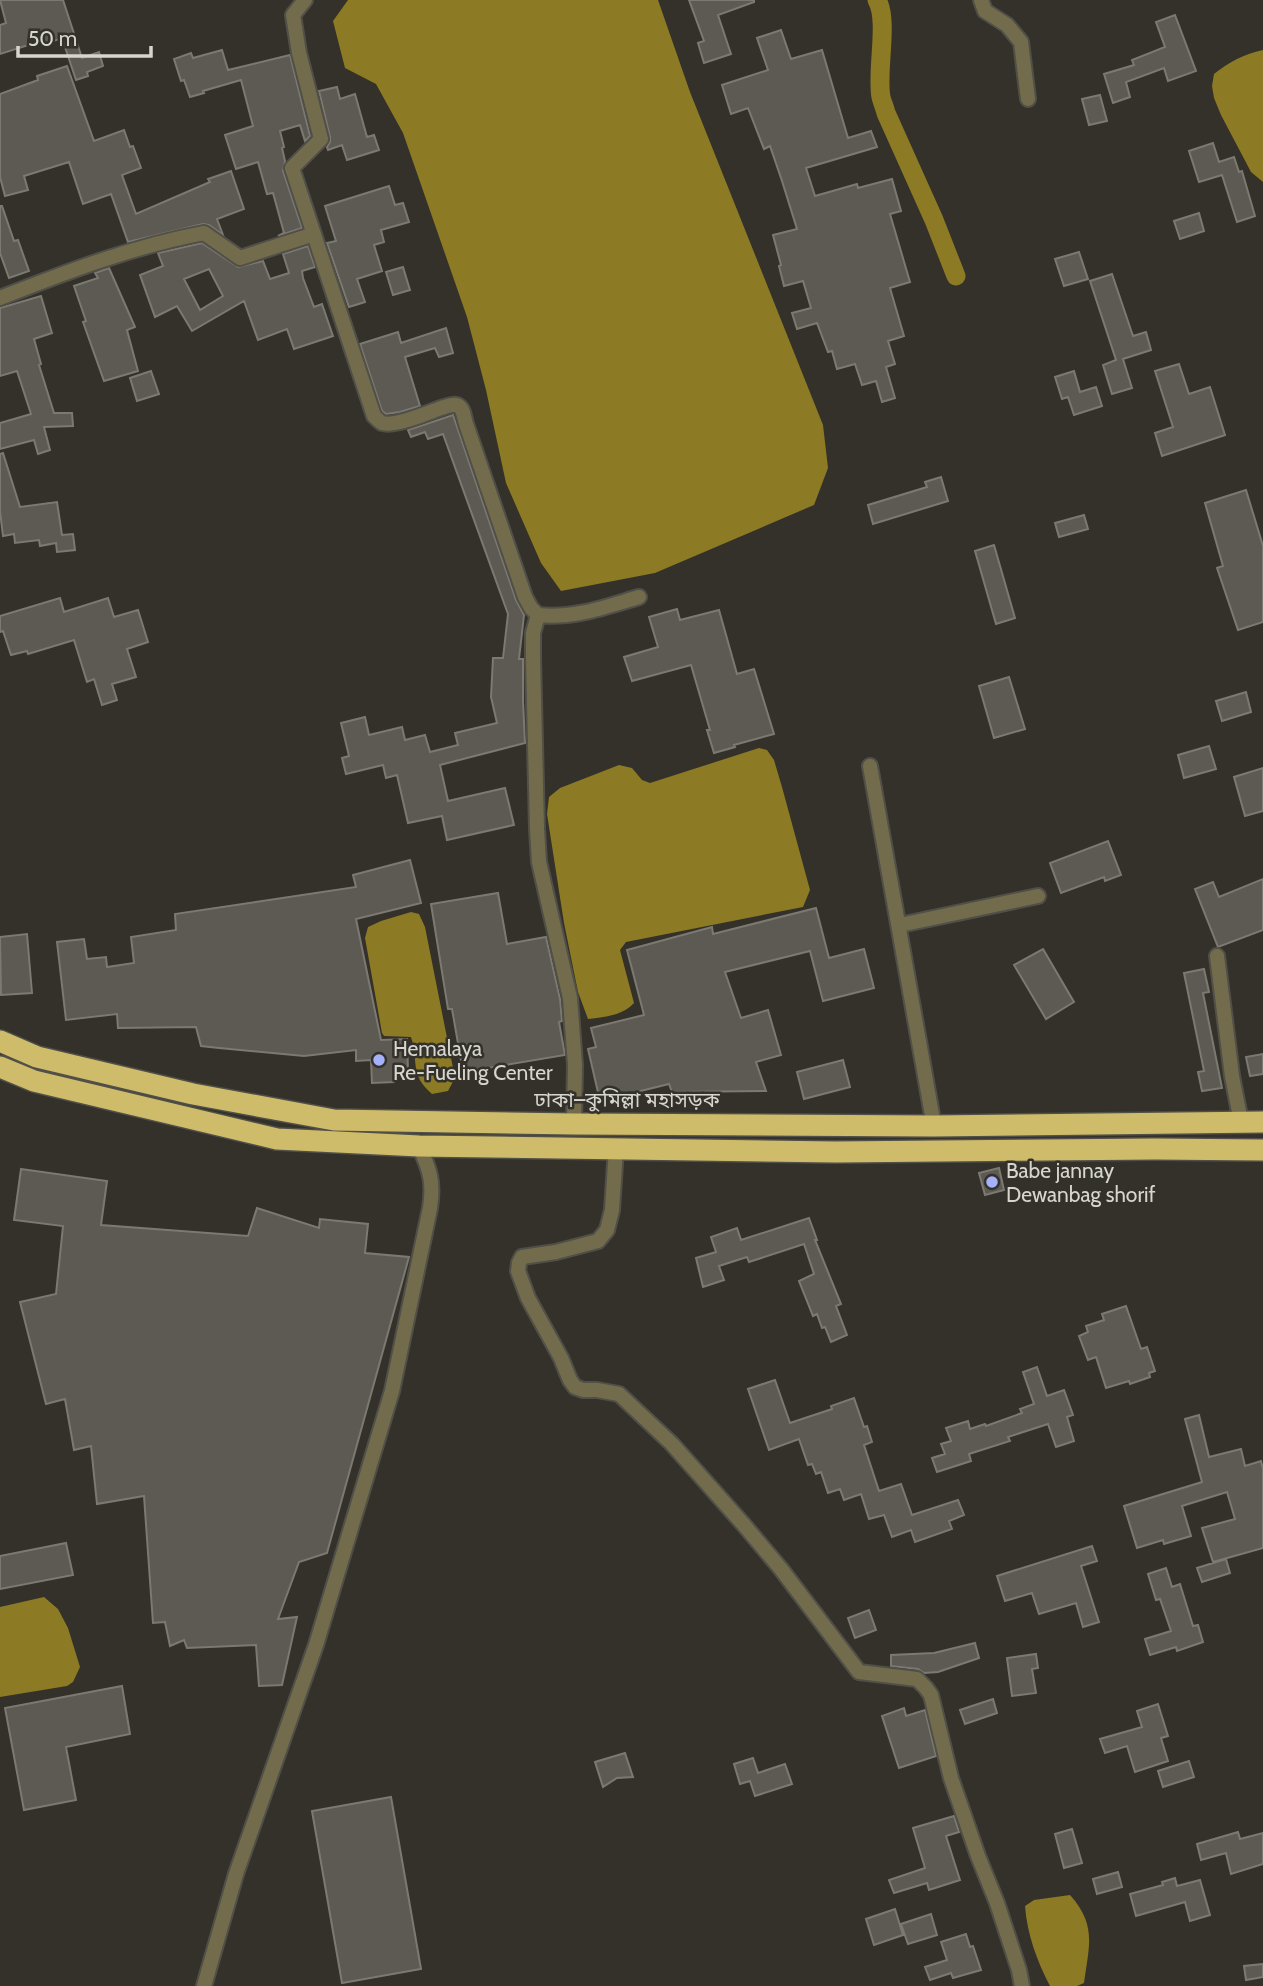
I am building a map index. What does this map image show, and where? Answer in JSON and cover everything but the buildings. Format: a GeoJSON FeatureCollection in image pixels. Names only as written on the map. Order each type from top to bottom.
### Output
{"type":"FeatureCollection","features":[{"type":"Feature","properties":{"kind":"highway","name":"ঢাকা–কুমিল্লা মহাসড়ক"},"geometry":{"type":"LineString","coordinates":[[0,1041],[37,1057],[193,1094],[334,1120],[934,1126],[1263,1122]]}},
{"type":"Feature","properties":{"kind":"highway"},"geometry":{"type":"LineString","coordinates":[[0,1066],[34,1081],[277,1139],[419,1146],[836,1153],[1263,1150]]}},
{"type":"Feature","properties":{"kind":"street"},"geometry":{"type":"LineString","coordinates":[[305,0],[293,15],[299,53],[321,139],[292,168],[374,416],[386,424],[447,406],[459,406],[525,597],[538,615],[557,617],[584,613],[639,597]]}},
{"type":"Feature","properties":{"kind":"street"},"geometry":{"type":"LineString","coordinates":[[981,0],[985,12],[1007,25],[1021,42],[1028,99]]}},
{"type":"Feature","properties":{"kind":"street"},"geometry":{"type":"LineString","coordinates":[[0,298],[65,272],[172,239],[204,233],[240,258],[314,234]]}},
{"type":"Feature","properties":{"kind":"street"},"geometry":{"type":"LineString","coordinates":[[538,615],[533,633],[533,658],[539,862],[570,998],[575,1065],[574,1124]]}},
{"type":"Feature","properties":{"kind":"street"},"geometry":{"type":"LineString","coordinates":[[870,766],[934,1126]]}},
{"type":"Feature","properties":{"kind":"street"},"geometry":{"type":"LineString","coordinates":[[900,925],[1038,896]]}},
{"type":"Feature","properties":{"kind":"street"},"geometry":{"type":"LineString","coordinates":[[1217,956],[1232,1076],[1241,1122]]}},
{"type":"Feature","properties":{"kind":"street"},"geometry":{"type":"LineString","coordinates":[[204,1986],[236,1874],[316,1645],[392,1391],[433,1187],[429,1167],[419,1146]]}},
{"type":"Feature","properties":{"kind":"street"},"geometry":{"type":"LineString","coordinates":[[616,1148],[612,1210],[607,1230],[598,1241],[556,1252],[522,1257],[519,1271],[528,1298],[575,1387],[619,1394],[672,1444],[759,1542],[859,1672],[917,1679],[926,1688],[934,1706],[951,1778],[997,1903],[1022,1986]]}},
{"type":"Feature","properties":{"kind":"shaded area"},"geometry":{"type":"Polygon","coordinates":[[[348,0],[658,0],[690,92],[823,425],[828,468],[814,505],[655,573],[561,591],[541,563],[506,483],[467,317],[403,133],[376,84],[345,68],[333,21],[348,0]]]}},
{"type":"Feature","properties":{"kind":"shaded area"},"geometry":{"type":"Polygon","coordinates":[[[1263,50],[1263,182],[1251,172],[1221,115],[1212,86],[1214,74],[1231,62],[1263,50]]]}},
{"type":"Feature","properties":{"kind":"shaded area"},"geometry":{"type":"Polygon","coordinates":[[[759,748],[767,750],[774,760],[782,787],[810,890],[803,907],[626,942],[620,950],[634,1003],[618,1013],[588,1019],[578,992],[564,923],[547,814],[549,797],[560,788],[619,765],[632,768],[642,780],[650,783],[759,748]]]}},
{"type":"Feature","properties":{"kind":"shaded area"},"geometry":{"type":"Polygon","coordinates":[[[411,912],[419,914],[425,927],[455,1078],[448,1091],[432,1094],[417,1074],[411,1037],[384,1036],[382,1033],[365,938],[368,927],[411,912]]]}},
{"type":"Feature","properties":{"kind":"shaded area"},"geometry":{"type":"Polygon","coordinates":[[[44,1597],[58,1609],[68,1628],[80,1667],[73,1682],[67,1686],[0,1697],[0,1607],[44,1597]]]}},
{"type":"Feature","properties":{"kind":"shaded area"},"geometry":{"type":"Polygon","coordinates":[[[1070,1895],[1079,1906],[1088,1926],[1089,1947],[1084,1983],[1077,1986],[1050,1986],[1033,1947],[1025,1906],[1034,1900],[1070,1895]]]}},
{"type":"Feature","properties":{"kind":"waterway"},"geometry":{"type":"LineString","coordinates":[[877,0],[882,20],[881,99],[956,276]]}},
{"type":"Feature","properties":{"kind":"place","name":"Hemalaya Re-Fueling Center"},"geometry":{"type":"Point","coordinates":[379,1060]}},
{"type":"Feature","properties":{"kind":"place","name":"Babe jannay Dewanbag shorif"},"geometry":{"type":"Point","coordinates":[992,1182]}}]}
